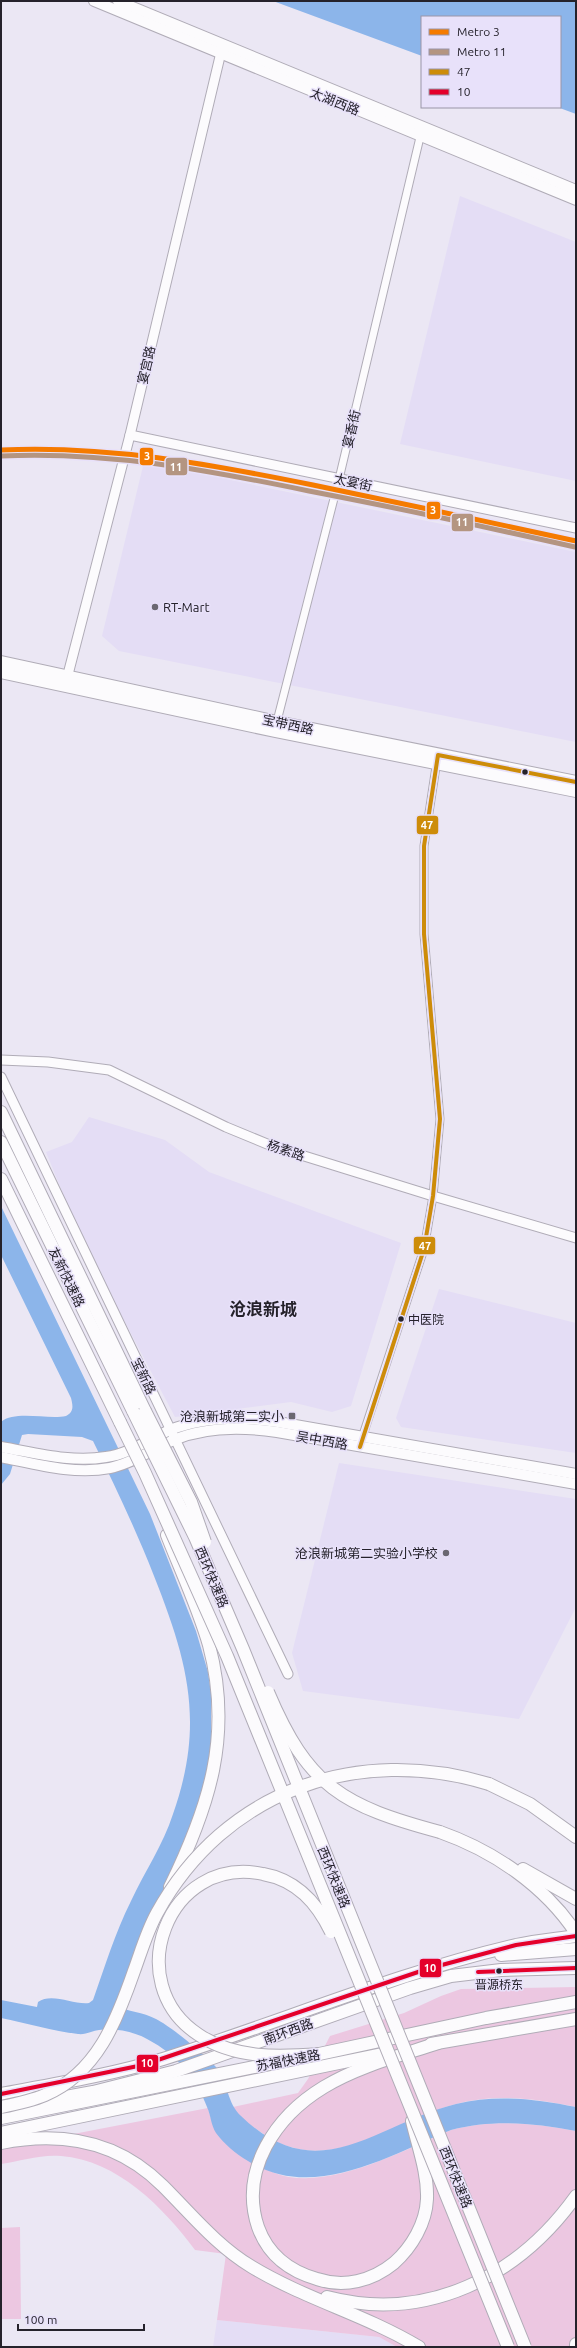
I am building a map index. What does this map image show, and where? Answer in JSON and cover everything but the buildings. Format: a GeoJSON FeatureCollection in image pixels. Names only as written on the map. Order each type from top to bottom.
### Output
{"type":"FeatureCollection","features":[{"type":"Feature","properties":{"kind":"main road","name":"太湖西路"},"geometry":{"type":"LineString","coordinates":[[94,1],[221,49],[422,131],[576,190]]}},
{"type":"Feature","properties":{"kind":"main road","name":"太湖西路"},"geometry":{"type":"LineString","coordinates":[[118,1],[221,49]]}},
{"type":"Feature","properties":{"kind":"main road","name":"太湖西路"},"geometry":{"type":"LineString","coordinates":[[422,131],[576,200]]}},
{"type":"Feature","properties":{"kind":"main road","name":"宝带西路"},"geometry":{"type":"LineString","coordinates":[[1,662],[66,681],[437,759],[576,791]]}},
{"type":"Feature","properties":{"kind":"main road","name":"宝带西路"},"geometry":{"type":"LineString","coordinates":[[1,672],[66,681]]}},
{"type":"Feature","properties":{"kind":"main road","name":"宝带西路"},"geometry":{"type":"LineString","coordinates":[[437,759],[576,782]]}},
{"type":"Feature","properties":{"kind":"main road"},"geometry":{"type":"LineString","coordinates":[[1,1112],[191,1502],[205,1541],[270,1697]]}},
{"type":"Feature","properties":{"kind":"main road","name":"友新快速路"},"geometry":{"type":"LineString","coordinates":[[1,1142],[133,1411]]}},
{"type":"Feature","properties":{"kind":"main road","name":"友新快速路"},"geometry":{"type":"LineString","coordinates":[[1,1179],[120,1422]]}},
{"type":"Feature","properties":{"kind":"main road","name":"西环快速路"},"geometry":{"type":"LineString","coordinates":[[133,1411],[195,1537],[242,1649],[525,2347]]}},
{"type":"Feature","properties":{"kind":"main road","name":"吴中西路"},"geometry":{"type":"LineString","coordinates":[[1,1447],[58,1458],[94,1459],[126,1451],[170,1430],[201,1422],[244,1418],[273,1421],[361,1442],[576,1484]]}},
{"type":"Feature","properties":{"kind":"main road","name":"西环快速路"},"geometry":{"type":"LineString","coordinates":[[120,1422],[145,1473],[227,1656],[508,2347]]}},
{"type":"Feature","properties":{"kind":"main road","name":"吴中西路"},"geometry":{"type":"LineString","coordinates":[[1,1457],[56,1468],[101,1469],[130,1462],[175,1440],[203,1431],[244,1428],[361,1442],[576,1474]]}},
{"type":"Feature","properties":{"kind":"main road"},"geometry":{"type":"LineString","coordinates":[[166,1452],[195,1537]]}},
{"type":"Feature","properties":{"kind":"main road"},"geometry":{"type":"LineString","coordinates":[[1,2108],[56,2090],[79,2073],[95,2055],[116,2020],[157,1913],[190,1846],[208,1798],[217,1756],[218,1712],[212,1661],[206,1635],[145,1473]]}},
{"type":"Feature","properties":{"kind":"main road"},"geometry":{"type":"LineString","coordinates":[[242,1649],[270,1697],[299,1753],[314,1772],[329,1786],[352,1801],[375,1813],[454,1837],[508,1862],[576,1899]]}},
{"type":"Feature","properties":{"kind":"main road"},"geometry":{"type":"LineString","coordinates":[[157,1913],[183,1875],[199,1856],[225,1831],[244,1816],[294,1790],[337,1776],[363,1771],[414,1769],[468,1778],[489,1784],[530,1804],[576,1837]]}},
{"type":"Feature","properties":{"kind":"main road"},"geometry":{"type":"LineString","coordinates":[[454,1837],[499,1861],[534,1886],[562,1913],[576,1933]]}},
{"type":"Feature","properties":{"kind":"main road"},"geometry":{"type":"LineString","coordinates":[[319,2054],[267,2056],[233,2050],[200,2036],[180,2018],[164,1990],[160,1971],[159,1948],[170,1916],[193,1890],[214,1878],[246,1872],[276,1877],[299,1889],[314,1902],[324,1918],[375,2022]]}},
{"type":"Feature","properties":{"kind":"main road","name":"南环西路"},"geometry":{"type":"LineString","coordinates":[[1,2094],[92,2078],[162,2059],[198,2048],[411,1974],[517,1945],[576,1936]]}},
{"type":"Feature","properties":{"kind":"main road"},"geometry":{"type":"LineString","coordinates":[[474,1957],[576,1949]]}},
{"type":"Feature","properties":{"kind":"main road","name":"南环西路"},"geometry":{"type":"LineString","coordinates":[[1,2108],[93,2092],[176,2071],[410,1988],[451,1976],[501,1970],[576,1968]]}},
{"type":"Feature","properties":{"kind":"main road","name":"苏福快速路"},"geometry":{"type":"LineString","coordinates":[[1,2118],[319,2054],[486,2018],[576,2002]]}},
{"type":"Feature","properties":{"kind":"main road","name":"苏福快速路"},"geometry":{"type":"LineString","coordinates":[[1,2133],[438,2043],[576,2019]]}},
{"type":"Feature","properties":{"kind":"main road"},"geometry":{"type":"LineString","coordinates":[[408,2101],[427,2188],[426,2209],[412,2244],[401,2257],[381,2272],[357,2282],[334,2283],[322,2281],[290,2268],[267,2246],[259,2228],[253,2207],[254,2177],[262,2152],[272,2134],[286,2117],[324,2087],[367,2066],[438,2043]]}},
{"type":"Feature","properties":{"kind":"main road"},"geometry":{"type":"LineString","coordinates":[[1,2143],[38,2138],[64,2138],[95,2144],[119,2154],[142,2168],[162,2185],[232,2254],[284,2284],[351,2312],[419,2347]]}},
{"type":"Feature","properties":{"kind":"main road"},"geometry":{"type":"LineString","coordinates":[[284,2284],[352,2302],[392,2303],[441,2296],[489,2277],[504,2268],[550,2227],[576,2196]]}},
{"type":"Feature","properties":{"kind":"street","name":"宴宫路"},"geometry":{"type":"LineString","coordinates":[[66,681],[130,435],[221,49]]}},
{"type":"Feature","properties":{"kind":"street","name":"宴香街"},"geometry":{"type":"LineString","coordinates":[[276,726],[339,479],[422,131]]}},
{"type":"Feature","properties":{"kind":"street","name":"太宴街"},"geometry":{"type":"LineString","coordinates":[[130,435],[576,528]]}},
{"type":"Feature","properties":{"kind":"street"},"geometry":{"type":"LineString","coordinates":[[361,1442],[424,1248],[433,1196],[440,1119],[424,934],[424,854],[437,759]]}},
{"type":"Feature","properties":{"kind":"street","name":"杨素路"},"geometry":{"type":"LineString","coordinates":[[1,1060],[48,1062],[109,1070],[250,1137],[323,1163],[576,1238]]}},
{"type":"Feature","properties":{"kind":"street","name":"宝新路"},"geometry":{"type":"LineString","coordinates":[[1,1077],[288,1674]]}},
{"type":"Feature","properties":{"kind":"shaded area"},"geometry":{"type":"Polygon","coordinates":[[[460,196],[576,242],[576,481],[400,444],[460,196]]]}},
{"type":"Feature","properties":{"kind":"shaded area"},"geometry":{"type":"Polygon","coordinates":[[[144,462],[576,552],[576,742],[119,651],[102,636],[144,462]]]}},
{"type":"Feature","properties":{"kind":"shaded area"},"geometry":{"type":"Polygon","coordinates":[[[89,1117],[165,1140],[209,1172],[401,1243],[351,1406],[332,1412],[291,1402],[175,1417],[83,1243],[46,1152],[72,1142],[89,1117]]]}},
{"type":"Feature","properties":{"kind":"shaded area"},"geometry":{"type":"Polygon","coordinates":[[[439,1289],[576,1323],[576,1453],[401,1427],[396,1418],[439,1289]]]}},
{"type":"Feature","properties":{"kind":"shaded area","name":"沧浪新城第二实验小学校"},"geometry":{"type":"Polygon","coordinates":[[[339,1463],[576,1499],[576,1607],[519,1719],[303,1691],[292,1653],[339,1463]]]}},
{"type":"Feature","properties":{"kind":"shaded area"},"geometry":{"type":"Polygon","coordinates":[[[576,1987],[576,2107],[516,2098],[471,2101],[432,2112],[361,2142],[337,2149],[313,2151],[289,2147],[265,2135],[243,2119],[233,2107],[298,2093],[308,2079],[330,2036],[404,2013],[441,1996],[461,1989],[576,1987]]]}},
{"type":"Feature","properties":{"kind":"shaded area"},"geometry":{"type":"Polygon","coordinates":[[[208,2108],[218,2133],[236,2152],[252,2162],[275,2173],[289,2177],[309,2178],[329,2176],[350,2171],[393,2156],[451,2130],[482,2124],[529,2124],[576,2131],[576,2347],[397,2347],[379,2337],[217,2320],[226,2254],[195,2250],[183,2234],[154,2203],[120,2176],[101,2166],[82,2159],[61,2156],[31,2158],[1,2164],[1,2148],[208,2108]]]}},
{"type":"Feature","properties":{"kind":"shaded area"},"geometry":{"type":"Polygon","coordinates":[[[20,2227],[21,2319],[1,2319],[1,2228],[20,2227]]]}},
{"type":"Feature","properties":{"kind":"shaded area"},"geometry":{"type":"Polygon","coordinates":[[[217,2320],[379,2337],[397,2347],[213,2347],[217,2320]]]}},
{"type":"Feature","properties":{"kind":"water"},"geometry":{"type":"Polygon","coordinates":[[[273,1],[576,1],[576,114],[560,108],[561,108],[561,16],[421,16],[421,56],[273,1]]]}},
{"type":"Feature","properties":{"kind":"water"},"geometry":{"type":"Polygon","coordinates":[[[1,1206],[150,1514],[196,1631],[208,1672],[211,1693],[211,1752],[205,1790],[172,1877],[156,1904],[143,1933],[115,2005],[146,2015],[163,2023],[197,2049],[212,2062],[221,2074],[236,2111],[269,2138],[296,2149],[322,2150],[347,2146],[427,2113],[456,2104],[501,2098],[531,2100],[576,2107],[576,2131],[529,2124],[482,2124],[451,2130],[402,2152],[350,2171],[324,2176],[298,2177],[273,2173],[248,2161],[223,2141],[214,2130],[203,2098],[186,2070],[163,2048],[148,2039],[121,2030],[99,2030],[83,2034],[69,2033],[1,2018],[1,2000],[37,2007],[38,2002],[50,1998],[83,2003],[89,2003],[93,2000],[110,1950],[125,1913],[154,1858],[173,1814],[183,1781],[188,1751],[190,1721],[188,1693],[183,1665],[166,1607],[133,1525],[93,1441],[82,1437],[22,1435],[10,1474],[1,1485],[1,1422],[7,1418],[23,1416],[66,1416],[72,1411],[72,1406],[71,1398],[1,1255],[1,1206]]]}},
{"type":"Feature","properties":{"kind":"metro line","name":"3"},"geometry":{"type":"LineString","coordinates":[[1,450],[80,450],[119,453],[197,463],[313,485],[576,541]]}},
{"type":"Feature","properties":{"kind":"metro line","name":"11"},"geometry":{"type":"LineString","coordinates":[[1,456],[79,456],[118,459],[194,469],[376,504],[575,547]]}},
{"type":"Feature","properties":{"kind":"transit line","name":"47"},"geometry":{"type":"LineString","coordinates":[[360,1447],[424,1249],[433,1196],[440,1119],[424,934],[424,846],[438,755],[576,782]]}},
{"type":"Feature","properties":{"kind":"transit line","name":"10"},"geometry":{"type":"LineString","coordinates":[[1,2094],[143,2065],[427,1969],[516,1945],[576,1936]]}},
{"type":"Feature","properties":{"kind":"transit line","name":"10"},"geometry":{"type":"LineString","coordinates":[[478,1972],[576,1968]]}},
{"type":"Feature","properties":{"kind":"place","name":"RT-Mart"},"geometry":{"type":"Point","coordinates":[155,607]}},
{"type":"Feature","properties":{"kind":"place","name":"中医院"},"geometry":{"type":"Point","coordinates":[401,1319]}},
{"type":"Feature","properties":{"kind":"place","name":"沧浪新城第二实小"},"geometry":{"type":"Point","coordinates":[292,1416]}},
{"type":"Feature","properties":{"kind":"place","name":"沧浪新城第二实验小学校"},"geometry":{"type":"Point","coordinates":[446,1553]}},
{"type":"Feature","properties":{"kind":"place","name":"晋源桥东"},"geometry":{"type":"Point","coordinates":[499,1971]}},
{"type":"Feature","properties":{"kind":"district","name":"沧浪新城"},"geometry":{"type":"Point","coordinates":[263,1308]}}]}
